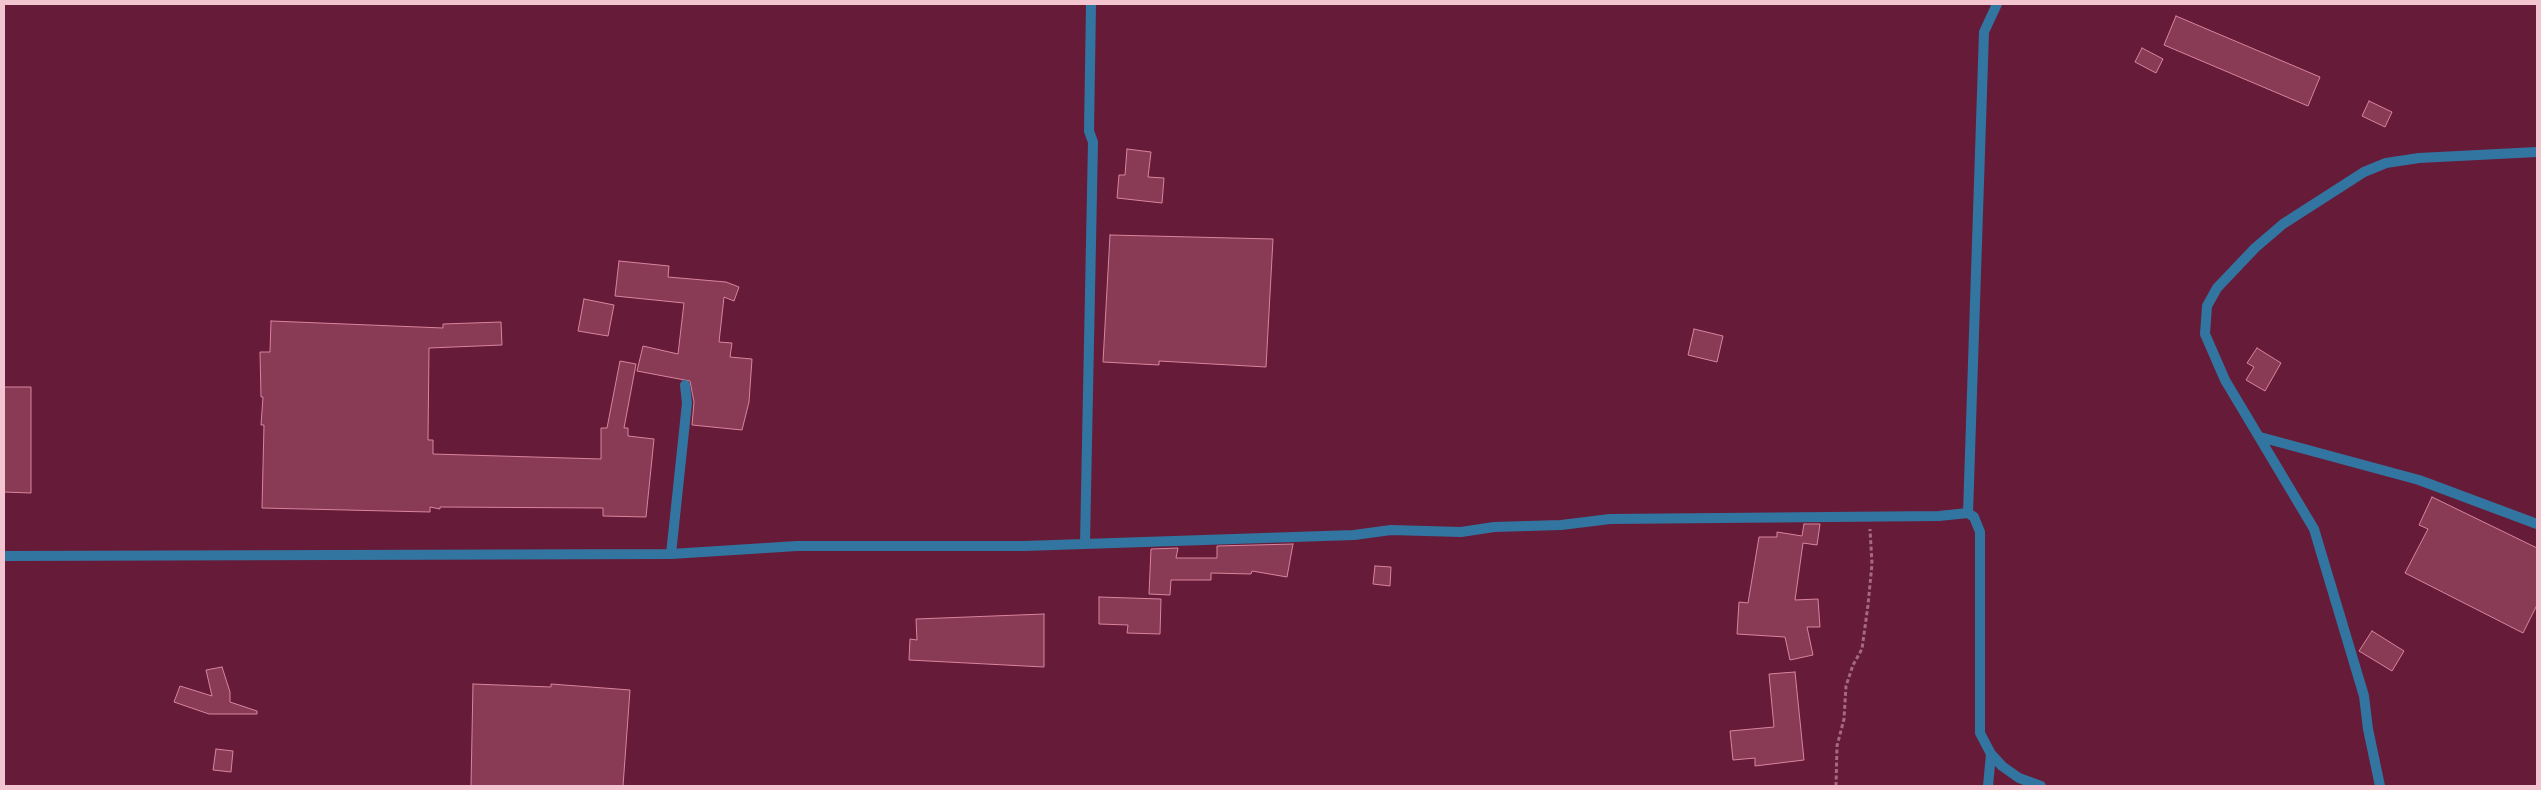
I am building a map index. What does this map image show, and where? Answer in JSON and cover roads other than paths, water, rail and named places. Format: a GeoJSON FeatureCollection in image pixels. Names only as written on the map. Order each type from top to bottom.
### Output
{"type":"FeatureCollection","features":[{"type":"Feature","properties":{"kind":"street"},"geometry":{"type":"LineString","coordinates":[[1085,543],[1093,142],[1089,131],[1091,4]]}},
{"type":"Feature","properties":{"kind":"street"},"geometry":{"type":"LineString","coordinates":[[1968,512],[1984,32],[1998,4]]}},
{"type":"Feature","properties":{"kind":"street"},"geometry":{"type":"LineString","coordinates":[[2380,786],[2368,729],[2364,696],[2314,529],[2236,400],[2205,334],[2207,306],[2217,288],[2230,272],[2283,224],[2364,172],[2386,164],[2419,158],[2537,152]]}},
{"type":"Feature","properties":{"kind":"street"},"geometry":{"type":"LineString","coordinates":[[671,554],[688,403],[685,385]]}},
{"type":"Feature","properties":{"kind":"street"},"geometry":{"type":"LineString","coordinates":[[2260,437],[2418,480],[2537,524]]}},
{"type":"Feature","properties":{"kind":"street"},"geometry":{"type":"LineString","coordinates":[[4,556],[671,554],[797,546],[944,547],[1346,536],[1391,530],[1461,532],[1494,527],[1561,525],[1610,519],[1939,516],[1968,512],[1974,517],[1980,532],[1980,733],[1990,754],[2019,778],[2041,786]]}},
{"type":"Feature","properties":{"kind":"street"},"geometry":{"type":"LineString","coordinates":[[1988,786],[1990,754]]}}]}
